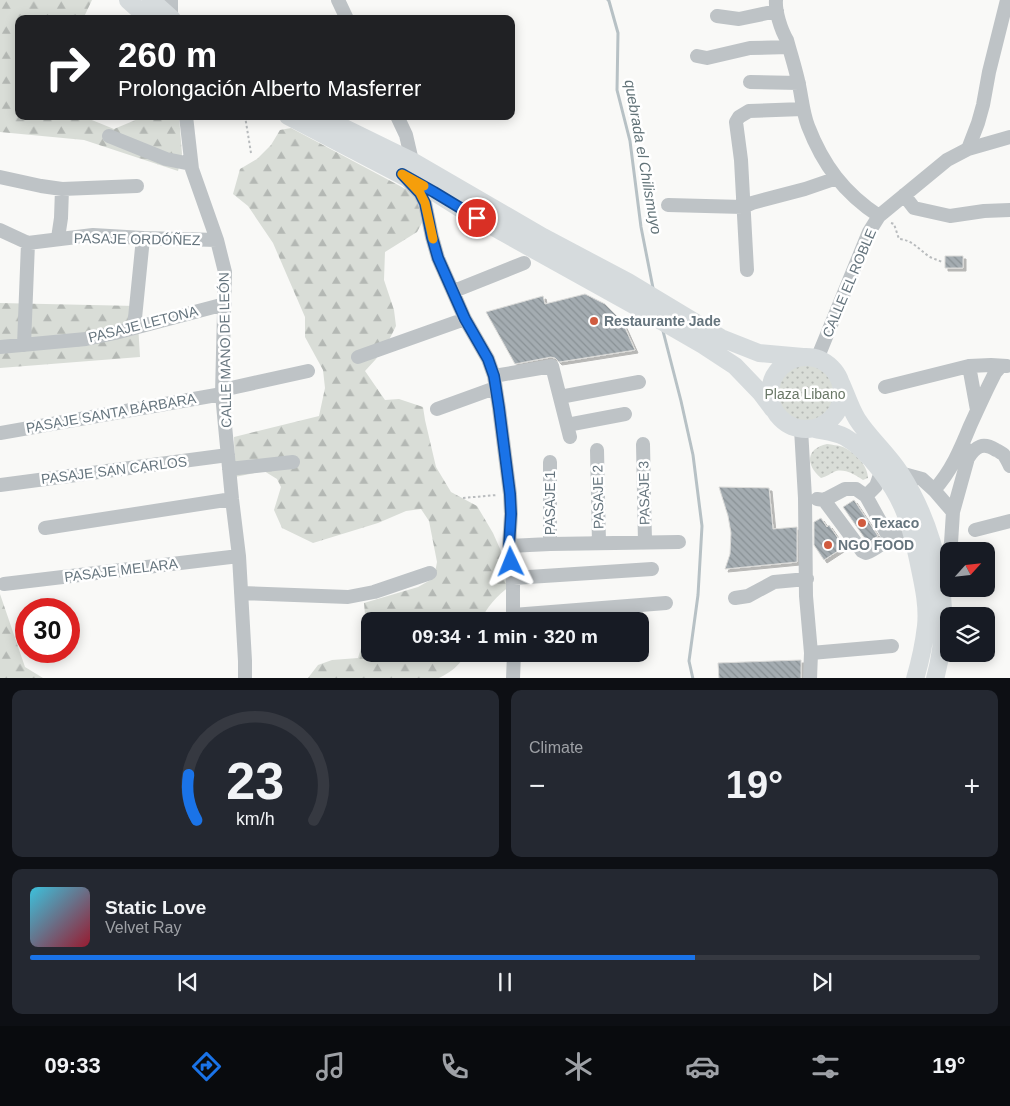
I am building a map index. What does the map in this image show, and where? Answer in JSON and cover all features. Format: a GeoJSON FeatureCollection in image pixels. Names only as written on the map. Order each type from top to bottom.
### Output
{"type":"FeatureCollection","features":[{"type":"Feature","properties":{"kind":"main road"},"geometry":{"type":"LineString","coordinates":[[128,0],[145,15]]}},
{"type":"Feature","properties":{"kind":"main road"},"geometry":{"type":"LineString","coordinates":[[151,0],[168,15]]}},
{"type":"Feature","properties":{"kind":"main road"},"geometry":{"type":"LineString","coordinates":[[297,120],[407,168],[543,237],[628,282],[721,338],[759,353],[810,358],[829,366],[838,377],[857,418],[900,473],[922,514],[935,552],[940,578]]}},
{"type":"Feature","properties":{"kind":"main road"},"geometry":{"type":"LineString","coordinates":[[327,120],[407,168],[434,192],[461,209],[628,302],[735,366],[761,393],[781,420],[787,425],[843,435],[856,444],[881,472],[903,508],[913,537],[924,588],[926,608],[926,625],[914,678]]}},
{"type":"Feature","properties":{"kind":"main road"},"geometry":{"type":"LineString","coordinates":[[773,409],[770,388],[774,375],[790,361],[810,358]]}},
{"type":"Feature","properties":{"kind":"main road"},"geometry":{"type":"LineString","coordinates":[[808,429],[828,422],[837,412],[842,398],[841,384],[838,377]]}},
{"type":"Feature","properties":{"kind":"main road"},"geometry":{"type":"LineString","coordinates":[[935,678],[941,642],[943,616],[942,598]]}},
{"type":"Feature","properties":{"kind":"street"},"geometry":{"type":"LineString","coordinates":[[171,0],[171,15]]}},
{"type":"Feature","properties":{"kind":"street"},"geometry":{"type":"LineString","coordinates":[[338,0],[345,15]]}},
{"type":"Feature","properties":{"kind":"street"},"geometry":{"type":"LineString","coordinates":[[968,149],[983,105],[989,72],[1007,0]]}},
{"type":"Feature","properties":{"kind":"street"},"geometry":{"type":"LineString","coordinates":[[717,16],[739,19],[776,6]]}},
{"type":"Feature","properties":{"kind":"street","name":"CALLE EL ROBLE"},"geometry":{"type":"LineString","coordinates":[[776,6],[783,35],[789,47],[799,83],[808,126],[824,161],[848,192],[863,206],[879,216],[869,232],[810,358]]}},
{"type":"Feature","properties":{"kind":"street"},"geometry":{"type":"LineString","coordinates":[[697,56],[707,58],[750,48],[789,47]]}},
{"type":"Feature","properties":{"kind":"street"},"geometry":{"type":"LineString","coordinates":[[750,82],[799,83]]}},
{"type":"Feature","properties":{"kind":"street"},"geometry":{"type":"LineString","coordinates":[[747,270],[741,160],[736,122],[739,117],[749,111],[803,109]]}},
{"type":"Feature","properties":{"kind":"street","name":"CALLE MANO DE LEÓN"},"geometry":{"type":"LineString","coordinates":[[186,120],[192,169],[217,240],[225,272],[222,392],[239,556],[246,661],[245,678]]}},
{"type":"Feature","properties":{"kind":"street"},"geometry":{"type":"LineString","coordinates":[[399,120],[406,135],[407,168],[425,203],[438,258],[465,319],[488,359],[495,382],[510,494],[509,546],[513,578],[513,612]]}},
{"type":"Feature","properties":{"kind":"street"},"geometry":{"type":"LineString","coordinates":[[109,136],[166,159],[191,164]]}},
{"type":"Feature","properties":{"kind":"street"},"geometry":{"type":"LineString","coordinates":[[879,216],[947,160],[968,149],[1010,137]]}},
{"type":"Feature","properties":{"kind":"street"},"geometry":{"type":"LineString","coordinates":[[0,177],[62,189],[137,186]]}},
{"type":"Feature","properties":{"kind":"street"},"geometry":{"type":"LineString","coordinates":[[668,205],[743,207],[837,178]]}},
{"type":"Feature","properties":{"kind":"street"},"geometry":{"type":"LineString","coordinates":[[58,238],[62,189]]}},
{"type":"Feature","properties":{"kind":"street"},"geometry":{"type":"LineString","coordinates":[[904,195],[914,208],[950,216],[984,211],[1010,210]]}},
{"type":"Feature","properties":{"kind":"street"},"geometry":{"type":"LineString","coordinates":[[0,230],[28,243],[24,345]]}},
{"type":"Feature","properties":{"kind":"street","name":"PASAJE ORDÓÑEZ"},"geometry":{"type":"LineString","coordinates":[[28,243],[93,235],[217,240]]}},
{"type":"Feature","properties":{"kind":"street"},"geometry":{"type":"LineString","coordinates":[[134,328],[143,238]]}},
{"type":"Feature","properties":{"kind":"street"},"geometry":{"type":"LineString","coordinates":[[454,291],[524,263]]}},
{"type":"Feature","properties":{"kind":"street","name":"PASAJE LETONA"},"geometry":{"type":"LineString","coordinates":[[0,347],[86,339],[225,304]]}},
{"type":"Feature","properties":{"kind":"street"},"geometry":{"type":"LineString","coordinates":[[358,357],[465,319]]}},
{"type":"Feature","properties":{"kind":"street"},"geometry":{"type":"LineString","coordinates":[[437,409],[495,382],[552,366],[569,431],[625,414]]}},
{"type":"Feature","properties":{"kind":"street"},"geometry":{"type":"LineString","coordinates":[[885,387],[970,366],[1005,366]]}},
{"type":"Feature","properties":{"kind":"street"},"geometry":{"type":"LineString","coordinates":[[970,366],[977,410]]}},
{"type":"Feature","properties":{"kind":"street"},"geometry":{"type":"LineString","coordinates":[[934,490],[949,471],[992,378],[1005,366]]}},
{"type":"Feature","properties":{"kind":"street","name":"PASAJE SANTA BÁRBARA"},"geometry":{"type":"LineString","coordinates":[[0,433],[222,392],[308,370]]}},
{"type":"Feature","properties":{"kind":"street"},"geometry":{"type":"LineString","coordinates":[[560,397],[639,382]]}},
{"type":"Feature","properties":{"kind":"street"},"geometry":{"type":"LineString","coordinates":[[808,429],[805,498],[806,596],[811,653],[810,678]]}},
{"type":"Feature","properties":{"kind":"street"},"geometry":{"type":"LineString","coordinates":[[963,443],[968,458]]}},
{"type":"Feature","properties":{"kind":"street","name":"PASAJE 3"},"geometry":{"type":"LineString","coordinates":[[643,444],[645,542]]}},
{"type":"Feature","properties":{"kind":"street"},"geometry":{"type":"LineString","coordinates":[[952,542],[953,512],[968,458],[973,450],[980,446],[994,448],[1003,454],[1010,466]]}},
{"type":"Feature","properties":{"kind":"street","name":"PASAJE 2"},"geometry":{"type":"LineString","coordinates":[[597,450],[599,543]]}},
{"type":"Feature","properties":{"kind":"street","name":"PASAJE SAN CARLOS"},"geometry":{"type":"LineString","coordinates":[[0,485],[228,462],[293,462]]}},
{"type":"Feature","properties":{"kind":"street","name":"PASAJE 1"},"geometry":{"type":"LineString","coordinates":[[550,462],[550,544]]}},
{"type":"Feature","properties":{"kind":"street"},"geometry":{"type":"LineString","coordinates":[[866,496],[876,486],[881,472]]}},
{"type":"Feature","properties":{"kind":"street"},"geometry":{"type":"LineString","coordinates":[[900,473],[922,479],[953,512]]}},
{"type":"Feature","properties":{"kind":"street"},"geometry":{"type":"LineString","coordinates":[[805,498],[824,500],[838,492],[856,488],[866,496],[886,532],[892,536]]}},
{"type":"Feature","properties":{"kind":"street"},"geometry":{"type":"LineString","coordinates":[[45,528],[232,499]]}},
{"type":"Feature","properties":{"kind":"street"},"geometry":{"type":"LineString","coordinates":[[824,500],[862,551],[866,553],[881,545],[892,536],[906,534],[913,537]]}},
{"type":"Feature","properties":{"kind":"street"},"geometry":{"type":"LineString","coordinates":[[975,530],[1010,521]]}},
{"type":"Feature","properties":{"kind":"street"},"geometry":{"type":"LineString","coordinates":[[509,546],[679,542]]}},
{"type":"Feature","properties":{"kind":"street","name":"PASAJE MELARA"},"geometry":{"type":"LineString","coordinates":[[4,584],[239,556]]}},
{"type":"Feature","properties":{"kind":"street"},"geometry":{"type":"LineString","coordinates":[[513,578],[652,569]]}},
{"type":"Feature","properties":{"kind":"street"},"geometry":{"type":"LineString","coordinates":[[241,593],[348,597],[374,592],[430,573]]}},
{"type":"Feature","properties":{"kind":"street"},"geometry":{"type":"LineString","coordinates":[[735,598],[748,596],[774,582],[807,579]]}},
{"type":"Feature","properties":{"kind":"street"},"geometry":{"type":"LineString","coordinates":[[574,612],[666,603]]}},
{"type":"Feature","properties":{"kind":"street"},"geometry":{"type":"LineString","coordinates":[[811,653],[892,646]]}},
{"type":"Feature","properties":{"kind":"street"},"geometry":{"type":"LineString","coordinates":[[513,678],[514,662]]}},
{"type":"Feature","properties":{"kind":"path"},"geometry":{"type":"LineString","coordinates":[[246,120],[251,154]]}},
{"type":"Feature","properties":{"kind":"path"},"geometry":{"type":"LineString","coordinates":[[879,216],[894,224],[899,239],[912,243],[931,257],[942,262]]}},
{"type":"Feature","properties":{"kind":"path"},"geometry":{"type":"LineString","coordinates":[[463,498],[510,494]]}},
{"type":"Feature","properties":{"kind":"green space"},"geometry":{"type":"Polygon","coordinates":[[[0,0],[92,0],[85,15],[15,15],[15,120],[92,120],[114,129],[135,120],[179,120],[182,154],[178,171],[84,140],[0,132],[0,0]]]}},
{"type":"Feature","properties":{"kind":"green space"},"geometry":{"type":"Polygon","coordinates":[[[291,128],[415,194],[423,221],[417,232],[385,252],[384,280],[394,310],[396,326],[376,359],[365,371],[385,400],[399,399],[423,407],[436,467],[451,492],[477,506],[493,533],[508,567],[510,586],[486,612],[365,612],[364,603],[418,587],[434,578],[437,562],[429,521],[421,509],[406,511],[378,523],[313,543],[282,528],[274,510],[281,487],[277,479],[264,471],[235,477],[234,437],[319,416],[325,388],[323,370],[305,337],[305,317],[273,243],[248,206],[233,194],[240,169],[257,159],[271,145],[280,130],[291,128]]]}},
{"type":"Feature","properties":{"kind":"green space"},"geometry":{"type":"Polygon","coordinates":[[[0,303],[137,306],[140,357],[0,368],[0,303]]]}},
{"type":"Feature","properties":{"kind":"green space","name":"Plaza Libano"},"geometry":{"type":"Polygon","coordinates":[[[805,365],[821,370],[829,378],[834,394],[829,410],[821,418],[805,423],[789,418],[781,410],[776,394],[781,378],[789,370],[805,365]]]}},
{"type":"Feature","properties":{"kind":"green space"},"geometry":{"type":"Polygon","coordinates":[[[827,444],[837,445],[852,452],[866,468],[868,478],[863,480],[850,473],[836,471],[821,478],[813,468],[810,458],[815,450],[827,444]]]}},
{"type":"Feature","properties":{"kind":"green space"},"geometry":{"type":"Polygon","coordinates":[[[0,594],[15,638],[15,663],[24,663],[25,667],[43,678],[0,678],[0,594]]]}},
{"type":"Feature","properties":{"kind":"green space"},"geometry":{"type":"Polygon","coordinates":[[[361,648],[361,662],[461,662],[439,678],[308,678],[318,665],[332,660],[358,658],[361,648]]]}},
{"type":"Feature","properties":{"kind":"building"},"geometry":{"type":"Polygon","coordinates":[[[945,256],[963,256],[963,268],[945,268],[945,256]]]}},
{"type":"Feature","properties":{"kind":"building"},"geometry":{"type":"Polygon","coordinates":[[[585,294],[605,304],[622,321],[635,350],[559,362],[551,357],[515,364],[486,312],[543,296],[545,304],[585,294]]]}},
{"type":"Feature","properties":{"kind":"building"},"geometry":{"type":"Polygon","coordinates":[[[719,487],[769,488],[773,529],[797,527],[797,562],[725,569],[730,554],[731,533],[719,487]]]}},
{"type":"Feature","properties":{"kind":"building","name":"Texaco"},"geometry":{"type":"Polygon","coordinates":[[[854,500],[878,536],[868,543],[843,507],[854,500]]]}},
{"type":"Feature","properties":{"kind":"building","name":"NGO FOOD"},"geometry":{"type":"Polygon","coordinates":[[[821,518],[827,527],[829,525],[844,547],[824,560],[814,545],[814,522],[821,518]]]}},
{"type":"Feature","properties":{"kind":"building"},"geometry":{"type":"Polygon","coordinates":[[[801,660],[801,678],[719,678],[718,663],[801,660]]]}},
{"type":"Feature","properties":{"kind":"waterway","name":"quebrada el Chilismuyo"},"geometry":{"type":"LineString","coordinates":[[608,0],[618,33],[617,90],[630,141],[641,227],[653,288]]}},
{"type":"Feature","properties":{"kind":"waterway","name":"quebrada el Chilismuyo"},"geometry":{"type":"LineString","coordinates":[[663,331],[693,455],[702,526],[698,595],[689,661],[693,678]]}},
{"type":"Feature","properties":{"kind":"slow traffic"},"geometry":{"type":"LineString","coordinates":[[424,186],[402,174],[423,198],[433,239]]}},
{"type":"Feature","properties":{"kind":"place","name":"Restaurante Jade"},"geometry":{"type":"Point","coordinates":[594,321]}},
{"type":"Feature","properties":{"kind":"place","name":"Texaco"},"geometry":{"type":"Point","coordinates":[862,523]}},
{"type":"Feature","properties":{"kind":"place","name":"NGO FOOD"},"geometry":{"type":"Point","coordinates":[828,545]}},
{"type":"Feature","properties":{"kind":"route"},"geometry":{"type":"LineString","coordinates":[[477,218],[402,174],[423,198],[438,258],[465,319],[488,359],[494,376],[510,494],[509,546],[511,562]]}}]}
